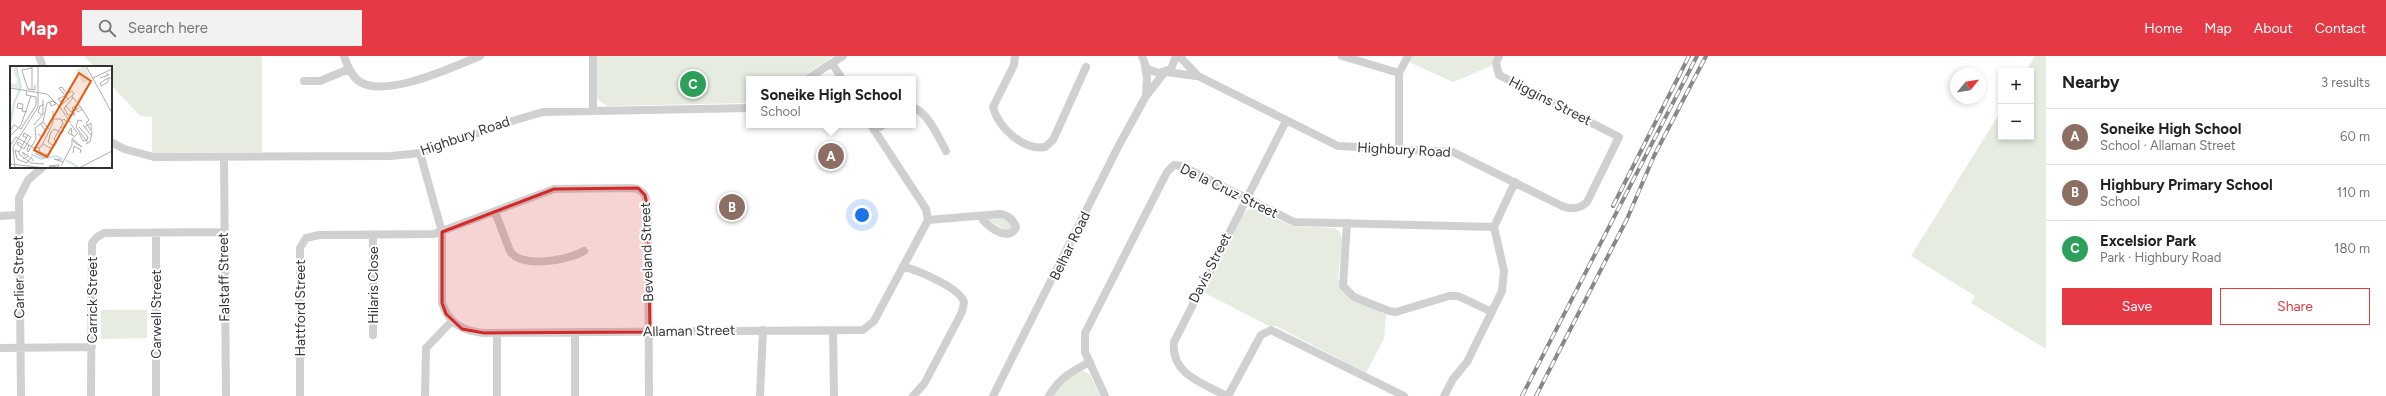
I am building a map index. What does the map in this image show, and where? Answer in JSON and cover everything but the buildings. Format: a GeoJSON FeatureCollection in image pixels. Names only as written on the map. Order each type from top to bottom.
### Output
{"type":"FeatureCollection","features":[{"type":"Feature","properties":{"kind":"street"},"geometry":{"type":"LineString","coordinates":[[39,56],[43,66]]}},
{"type":"Feature","properties":{"kind":"street"},"geometry":{"type":"LineString","coordinates":[[344,56],[349,69],[358,81],[364,84],[395,85],[418,80],[480,56]]}},
{"type":"Feature","properties":{"kind":"street"},"geometry":{"type":"LineString","coordinates":[[593,56],[593,110]]}},
{"type":"Feature","properties":{"kind":"street"},"geometry":{"type":"LineString","coordinates":[[812,76],[843,56]]}},
{"type":"Feature","properties":{"kind":"street"},"geometry":{"type":"LineString","coordinates":[[1016,56],[1014,65],[993,107],[995,115],[1005,130],[1035,147],[1045,147],[1053,140],[1086,67]]}},
{"type":"Feature","properties":{"kind":"street","name":"Belhar Road"},"geometry":{"type":"LineString","coordinates":[[993,396],[1146,96],[1165,72],[1174,65],[1176,56]]}},
{"type":"Feature","properties":{"kind":"street","name":"Highbury Road"},"geometry":{"type":"LineString","coordinates":[[1180,56],[1198,76]]}},
{"type":"Feature","properties":{"kind":"street"},"geometry":{"type":"LineString","coordinates":[[1342,56],[1399,73]]}},
{"type":"Feature","properties":{"kind":"street"},"geometry":{"type":"LineString","coordinates":[[1399,149],[1399,73],[1408,56]]}},
{"type":"Feature","properties":{"kind":"street","name":"Higgins Street"},"geometry":{"type":"LineString","coordinates":[[1500,56],[1496,63],[1499,74],[1619,137]]}},
{"type":"Feature","properties":{"kind":"street","name":"Highbury Road"},"geometry":{"type":"LineString","coordinates":[[1142,60],[1151,72],[1198,76],[1338,146],[1452,152],[1566,208],[1579,207],[1587,202],[1619,137]]}},
{"type":"Feature","properties":{"kind":"street","name":"Belhar Road"},"geometry":{"type":"LineString","coordinates":[[1142,60],[1147,78],[1146,96]]}},
{"type":"Feature","properties":{"kind":"street"},"geometry":{"type":"LineString","coordinates":[[832,63],[840,76]]}},
{"type":"Feature","properties":{"kind":"street"},"geometry":{"type":"LineString","coordinates":[[304,81],[320,81],[349,69]]}},
{"type":"Feature","properties":{"kind":"street","name":"Highbury Road"},"geometry":{"type":"LineString","coordinates":[[112,143],[124,149],[154,158],[391,156],[420,153],[532,115],[558,111],[746,108]]}},
{"type":"Feature","properties":{"kind":"street"},"geometry":{"type":"LineString","coordinates":[[916,109],[920,110],[925,116],[946,151]]}},
{"type":"Feature","properties":{"kind":"street","name":"Davis Street"},"geometry":{"type":"LineString","coordinates":[[1228,396],[1188,376],[1177,363],[1173,347],[1175,336],[1286,121]]}},
{"type":"Feature","properties":{"kind":"street"},"geometry":{"type":"LineString","coordinates":[[872,128],[926,209],[928,220],[983,216]]}},
{"type":"Feature","properties":{"kind":"street","name":"Allaman Street"},"geometry":{"type":"LineString","coordinates":[[420,153],[442,232],[442,303],[446,314],[452,321],[471,332],[497,334],[863,330],[868,328],[874,321],[928,220]]}},
{"type":"Feature","properties":{"kind":"street","name":"Falstaff Street"},"geometry":{"type":"LineString","coordinates":[[224,157],[226,396]]}},
{"type":"Feature","properties":{"kind":"street","name":"De la Cruz Street"},"geometry":{"type":"LineString","coordinates":[[1105,396],[1085,352],[1085,333],[1168,169],[1174,165],[1180,165],[1294,222],[1494,227]]}},
{"type":"Feature","properties":{"kind":"street","name":"Carlier Street"},"geometry":{"type":"LineString","coordinates":[[20,396],[17,215],[22,188],[42,168]]}},
{"type":"Feature","properties":{"kind":"street"},"geometry":{"type":"LineString","coordinates":[[1444,396],[1453,379],[1467,362],[1492,312],[1504,281],[1494,227],[1515,182]]}},
{"type":"Feature","properties":{"kind":"street","name":"Beveland Street"},"geometry":{"type":"LineString","coordinates":[[442,232],[554,190],[632,188],[642,191],[645,195],[648,210],[650,332]]}},
{"type":"Feature","properties":{"kind":"street"},"geometry":{"type":"LineString","coordinates":[[495,212],[510,251],[521,260],[568,259],[584,251]]}},
{"type":"Feature","properties":{"kind":"street"},"geometry":{"type":"LineString","coordinates":[[0,216],[17,215]]}},
{"type":"Feature","properties":{"kind":"street"},"geometry":{"type":"LineString","coordinates":[[1347,223],[1342,280],[1345,289],[1354,297],[1389,311],[1396,312],[1449,296],[1458,296],[1492,312]]}},
{"type":"Feature","properties":{"kind":"street","name":"Carrick Street"},"geometry":{"type":"LineString","coordinates":[[91,396],[92,244],[97,237],[104,233],[224,232]]}},
{"type":"Feature","properties":{"kind":"street","name":"Hattford Street"},"geometry":{"type":"LineString","coordinates":[[300,396],[300,248],[306,238],[318,235],[373,236],[434,234],[442,232]]}},
{"type":"Feature","properties":{"kind":"street","name":"Carwell Street"},"geometry":{"type":"LineString","coordinates":[[156,233],[156,396]]}},
{"type":"Feature","properties":{"kind":"street","name":"Hilaris Close"},"geometry":{"type":"LineString","coordinates":[[373,236],[373,334]]}},
{"type":"Feature","properties":{"kind":"street"},"geometry":{"type":"LineString","coordinates":[[903,266],[920,272],[958,292],[964,303],[962,312],[924,384],[913,396]]}},
{"type":"Feature","properties":{"kind":"street"},"geometry":{"type":"LineString","coordinates":[[425,396],[426,348],[452,321]]}},
{"type":"Feature","properties":{"kind":"street"},"geometry":{"type":"LineString","coordinates":[[760,396],[763,330]]}},
{"type":"Feature","properties":{"kind":"street"},"geometry":{"type":"LineString","coordinates":[[1228,396],[1259,337],[1265,332],[1271,330],[1404,396]]}},
{"type":"Feature","properties":{"kind":"street"},"geometry":{"type":"LineString","coordinates":[[833,331],[834,396]]}},
{"type":"Feature","properties":{"kind":"street"},"geometry":{"type":"LineString","coordinates":[[649,396],[650,332]]}},
{"type":"Feature","properties":{"kind":"street"},"geometry":{"type":"LineString","coordinates":[[575,333],[575,396]]}},
{"type":"Feature","properties":{"kind":"street"},"geometry":{"type":"LineString","coordinates":[[497,334],[497,396]]}},
{"type":"Feature","properties":{"kind":"street"},"geometry":{"type":"LineString","coordinates":[[0,348],[92,347]]}},
{"type":"Feature","properties":{"kind":"street"},"geometry":{"type":"LineString","coordinates":[[1049,396],[1055,386],[1065,376],[1090,362]]}},
{"type":"Feature","properties":{"kind":"highlighted area"},"geometry":{"type":"Polygon","coordinates":[[[638,188],[645,195],[648,210],[650,332],[484,333],[462,329],[446,314],[442,303],[442,232],[554,189],[638,188]]]}},
{"type":"Feature","properties":{"kind":"shaded area"},"geometry":{"type":"Polygon","coordinates":[[[84,56],[262,56],[262,152],[152,153],[152,117],[140,116],[112,86],[112,66],[93,66],[84,56]]]}},
{"type":"Feature","properties":{"kind":"shaded area"},"geometry":{"type":"Polygon","coordinates":[[[596,56],[834,56],[804,76],[746,76],[746,103],[607,106],[597,99],[596,56]]]}},
{"type":"Feature","properties":{"kind":"shaded area"},"geometry":{"type":"Polygon","coordinates":[[[1412,56],[1494,56],[1491,66],[1453,82],[1409,62],[1412,56]]]}},
{"type":"Feature","properties":{"kind":"shaded area"},"geometry":{"type":"Polygon","coordinates":[[[2035,56],[2046,56],[2046,349],[1971,303],[1975,296],[1911,256],[1998,116],[1998,140],[2034,140],[2034,68],[2028,68],[2035,56]]]}},
{"type":"Feature","properties":{"kind":"shaded area"},"geometry":{"type":"Polygon","coordinates":[[[1252,208],[1292,226],[1334,228],[1339,231],[1342,240],[1338,279],[1341,289],[1348,296],[1386,315],[1384,339],[1366,373],[1276,326],[1269,326],[1203,292],[1244,212],[1252,208]]]}},
{"type":"Feature","properties":{"kind":"shaded area"},"geometry":{"type":"Polygon","coordinates":[[[1000,217],[1011,223],[1011,229],[1007,231],[987,220],[988,218],[1000,217]]]}},
{"type":"Feature","properties":{"kind":"shaded area"},"geometry":{"type":"Polygon","coordinates":[[[101,310],[147,310],[147,338],[101,339],[101,310]]]}},
{"type":"Feature","properties":{"kind":"shaded area"},"geometry":{"type":"Polygon","coordinates":[[[1084,371],[1090,375],[1100,396],[1053,396],[1070,376],[1084,371]]]}},
{"type":"Feature","properties":{"kind":"railway"},"geometry":{"type":"LineString","coordinates":[[1613,206],[1689,56]]}},
{"type":"Feature","properties":{"kind":"railway"},"geometry":{"type":"LineString","coordinates":[[1522,396],[1697,56]]}},
{"type":"Feature","properties":{"kind":"railway"},"geometry":{"type":"LineString","coordinates":[[1536,396],[1627,219],[1654,156],[1706,56]]}},
{"type":"Feature","properties":{"kind":"place","name":"Excelsior Park"},"geometry":{"type":"Point","coordinates":[693,84]}},
{"type":"Feature","properties":{"kind":"place","name":"Soneike High School"},"geometry":{"type":"Point","coordinates":[831,156]}},
{"type":"Feature","properties":{"kind":"place","name":"Highbury Primary School"},"geometry":{"type":"Point","coordinates":[732,207]}}]}
